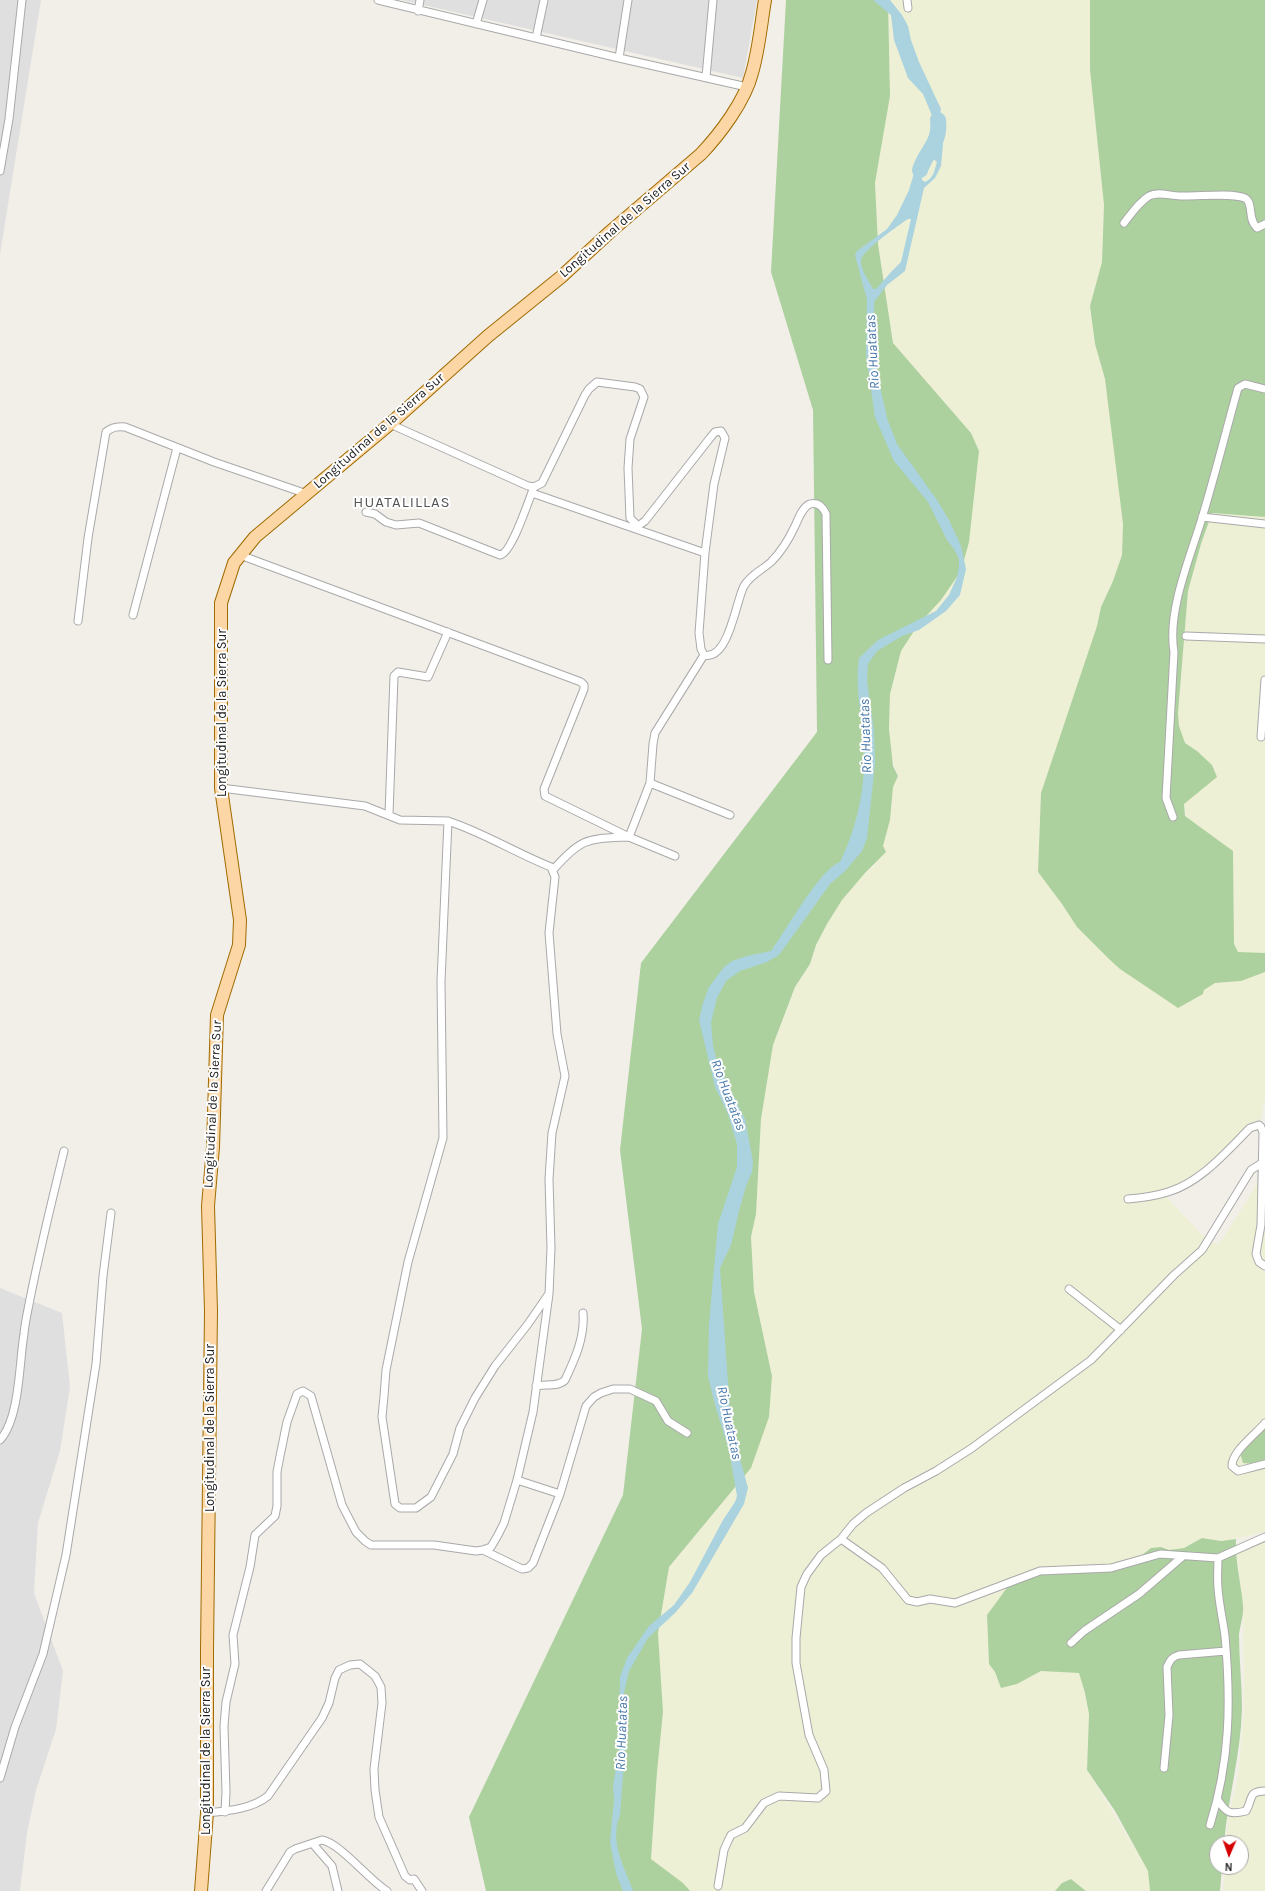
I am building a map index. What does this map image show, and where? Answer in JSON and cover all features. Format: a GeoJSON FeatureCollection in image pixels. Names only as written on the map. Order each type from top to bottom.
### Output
{"type":"FeatureCollection","features":[{"type":"Feature","properties":{"kind":"main road","name":"Longitudinal de la Sierra Sur"},"geometry":{"type":"LineString","coordinates":[[202,1891],[207,1813],[207,1643],[211,1311],[208,1206],[213,1147],[217,1016],[239,945],[240,920],[220,788],[221,603],[234,563],[255,537],[390,424],[488,336],[561,277],[611,231],[701,154],[712,142],[729,118],[747,87],[752,74],[765,0]]}},
{"type":"Feature","properties":{"kind":"street"},"geometry":{"type":"LineString","coordinates":[[0,171],[9,119],[22,0]]}},
{"type":"Feature","properties":{"kind":"street"},"geometry":{"type":"LineString","coordinates":[[378,0],[418,11],[747,87]]}},
{"type":"Feature","properties":{"kind":"street"},"geometry":{"type":"LineString","coordinates":[[418,11],[420,0]]}},
{"type":"Feature","properties":{"kind":"street"},"geometry":{"type":"LineString","coordinates":[[476,24],[483,0]]}},
{"type":"Feature","properties":{"kind":"street"},"geometry":{"type":"LineString","coordinates":[[536,38],[544,0]]}},
{"type":"Feature","properties":{"kind":"street"},"geometry":{"type":"LineString","coordinates":[[619,58],[628,0]]}},
{"type":"Feature","properties":{"kind":"street"},"geometry":{"type":"LineString","coordinates":[[706,77],[714,0]]}},
{"type":"Feature","properties":{"kind":"street"},"geometry":{"type":"LineString","coordinates":[[907,0],[908,8]]}},
{"type":"Feature","properties":{"kind":"street"},"geometry":{"type":"LineString","coordinates":[[1124,223],[1142,202],[1150,195],[1157,194],[1179,196],[1218,195],[1245,198],[1249,203],[1252,223],[1257,228],[1265,224]]}},
{"type":"Feature","properties":{"kind":"street"},"geometry":{"type":"LineString","coordinates":[[366,512],[375,514],[386,522],[396,525],[419,523],[500,555],[506,552],[513,540],[533,490],[542,483],[585,395],[592,385],[598,382],[640,389],[644,397],[630,439],[628,468],[630,518],[638,526],[645,521],[715,432],[721,431],[725,438],[714,484],[705,553],[699,633],[701,649],[704,655]]}},
{"type":"Feature","properties":{"kind":"street"},"geometry":{"type":"LineString","coordinates":[[1173,817],[1166,798],[1174,652],[1171,638],[1180,588],[1202,517],[1238,388],[1245,384],[1265,389]]}},
{"type":"Feature","properties":{"kind":"street"},"geometry":{"type":"LineString","coordinates":[[390,424],[528,486],[533,490],[705,553]]}},
{"type":"Feature","properties":{"kind":"street"},"geometry":{"type":"LineString","coordinates":[[78,621],[88,538],[106,432],[114,427],[125,427],[177,448],[306,494]]}},
{"type":"Feature","properties":{"kind":"street"},"geometry":{"type":"LineString","coordinates":[[133,614],[177,448]]}},
{"type":"Feature","properties":{"kind":"street"},"geometry":{"type":"LineString","coordinates":[[704,655],[714,654],[726,638],[735,616],[744,585],[753,575],[771,562],[783,547],[803,510],[809,504],[817,504],[823,508],[826,514],[828,660]]}},
{"type":"Feature","properties":{"kind":"street"},"geometry":{"type":"LineString","coordinates":[[1202,517],[1265,524]]}},
{"type":"Feature","properties":{"kind":"street"},"geometry":{"type":"LineString","coordinates":[[240,555],[448,632],[575,680],[584,685],[584,689],[544,789],[545,796],[629,837],[675,856]]}},
{"type":"Feature","properties":{"kind":"street"},"geometry":{"type":"LineString","coordinates":[[389,814],[394,676],[398,672],[428,677],[448,632]]}},
{"type":"Feature","properties":{"kind":"street"},"geometry":{"type":"LineString","coordinates":[[1186,636],[1265,639]]}},
{"type":"Feature","properties":{"kind":"street"},"geometry":{"type":"LineString","coordinates":[[629,837],[650,783],[655,733],[704,655]]}},
{"type":"Feature","properties":{"kind":"street"},"geometry":{"type":"LineString","coordinates":[[1261,737],[1265,680]]}},
{"type":"Feature","properties":{"kind":"street"},"geometry":{"type":"LineString","coordinates":[[650,783],[730,815]]}},
{"type":"Feature","properties":{"kind":"street"},"geometry":{"type":"LineString","coordinates":[[220,788],[365,806],[389,814],[400,820],[448,821],[467,828],[507,848],[551,867],[553,870],[555,878],[550,933],[557,1034],[565,1076],[552,1133],[549,1179],[552,1248],[549,1294],[533,1412],[517,1480],[504,1523],[491,1546],[483,1550]]}},
{"type":"Feature","properties":{"kind":"street"},"geometry":{"type":"LineString","coordinates":[[448,821],[441,980],[443,1138],[408,1262],[386,1370],[382,1416],[395,1504],[400,1508],[416,1508],[431,1498],[453,1454],[460,1428],[475,1398],[495,1366],[528,1324],[549,1294]]}},
{"type":"Feature","properties":{"kind":"street"},"geometry":{"type":"LineString","coordinates":[[553,870],[576,846],[592,839],[629,837]]}},
{"type":"Feature","properties":{"kind":"street"},"geometry":{"type":"LineString","coordinates":[[1128,1199],[1167,1193],[1176,1189],[1210,1168],[1250,1128],[1255,1125],[1261,1127],[1263,1133],[1261,1225],[1256,1254],[1259,1262],[1265,1266]]}},
{"type":"Feature","properties":{"kind":"street"},"geometry":{"type":"LineString","coordinates":[[0,1440],[10,1421],[17,1391],[30,1299],[47,1218],[64,1151]]}},
{"type":"Feature","properties":{"kind":"street"},"geometry":{"type":"LineString","coordinates":[[718,1886],[724,1850],[731,1835],[745,1828],[764,1803],[779,1796],[818,1798],[826,1791],[824,1770],[809,1735],[796,1663],[796,1638],[801,1587],[807,1574],[821,1555],[841,1539],[853,1524],[866,1513],[904,1488],[936,1471],[972,1448],[1092,1360],[1174,1275],[1202,1250],[1251,1170],[1262,1163]]}},
{"type":"Feature","properties":{"kind":"street"},"geometry":{"type":"LineString","coordinates":[[0,1778],[15,1727],[43,1654],[66,1555],[96,1364],[103,1276],[111,1213]]}},
{"type":"Feature","properties":{"kind":"street"},"geometry":{"type":"LineString","coordinates":[[1069,1289],[1121,1330]]}},
{"type":"Feature","properties":{"kind":"street"},"geometry":{"type":"LineString","coordinates":[[536,1386],[559,1384],[565,1380],[581,1343],[584,1323],[583,1313]]}},
{"type":"Feature","properties":{"kind":"street"},"geometry":{"type":"LineString","coordinates":[[225,1812],[226,1792],[224,1726],[226,1702],[235,1664],[233,1635],[250,1567],[255,1534],[274,1516],[277,1506],[277,1472],[287,1422],[297,1394],[303,1391],[310,1396],[342,1505],[351,1525],[365,1541],[371,1545],[434,1545],[459,1549],[483,1550],[522,1569],[528,1568],[533,1563],[560,1494],[586,1406],[601,1392],[613,1389],[630,1389],[656,1400],[668,1421],[687,1433]]}},
{"type":"Feature","properties":{"kind":"street"},"geometry":{"type":"LineString","coordinates":[[1265,1423],[1241,1448],[1232,1462],[1232,1466],[1238,1470],[1243,1470],[1265,1464]]}},
{"type":"Feature","properties":{"kind":"street"},"geometry":{"type":"LineString","coordinates":[[517,1480],[560,1494]]}},
{"type":"Feature","properties":{"kind":"street"},"geometry":{"type":"LineString","coordinates":[[841,1539],[882,1568],[900,1590],[904,1598],[917,1602],[930,1599],[951,1603],[961,1602],[1040,1571],[1111,1568],[1160,1554],[1182,1557],[1218,1558],[1265,1536]]}},
{"type":"Feature","properties":{"kind":"street"},"geometry":{"type":"LineString","coordinates":[[1071,1643],[1084,1631],[1138,1594],[1182,1557]]}},
{"type":"Feature","properties":{"kind":"street"},"geometry":{"type":"LineString","coordinates":[[1210,1825],[1218,1800],[1228,1741],[1229,1700],[1226,1651],[1218,1588],[1218,1558]]}},
{"type":"Feature","properties":{"kind":"street"},"geometry":{"type":"LineString","coordinates":[[1164,1768],[1169,1715],[1167,1667],[1169,1661],[1173,1657],[1179,1655],[1226,1651]]}},
{"type":"Feature","properties":{"kind":"street"},"geometry":{"type":"LineString","coordinates":[[207,1813],[225,1812],[259,1803],[268,1796],[322,1718],[329,1703],[335,1678],[340,1670],[350,1665],[360,1664],[375,1676],[381,1686],[382,1703],[374,1769],[380,1817],[403,1873],[409,1879],[414,1879],[422,1891]]}},
{"type":"Feature","properties":{"kind":"street"},"geometry":{"type":"LineString","coordinates":[[1218,1800],[1225,1811],[1232,1814],[1239,1813],[1246,1811],[1252,1794],[1256,1791],[1265,1791]]}},
{"type":"Feature","properties":{"kind":"street"},"geometry":{"type":"LineString","coordinates":[[266,1891],[290,1852],[322,1840],[330,1843],[387,1891]]}},
{"type":"Feature","properties":{"kind":"street"},"geometry":{"type":"LineString","coordinates":[[314,1844],[332,1866],[338,1891]]}},
{"type":"Feature","properties":{"kind":"shaded area"},"geometry":{"type":"Polygon","coordinates":[[[0,0],[41,0],[0,254],[0,0]]]}},
{"type":"Feature","properties":{"kind":"shaded area"},"geometry":{"type":"Polygon","coordinates":[[[402,0],[757,0],[743,78],[402,0]]]}},
{"type":"Feature","properties":{"kind":"shaded area"},"geometry":{"type":"Polygon","coordinates":[[[0,1288],[62,1313],[70,1387],[60,1451],[38,1523],[34,1593],[63,1671],[56,1729],[36,1790],[27,1833],[20,1891],[0,1891],[0,1288]]]}},
{"type":"Feature","properties":{"kind":"green space"},"geometry":{"type":"Polygon","coordinates":[[[786,0],[888,0],[890,96],[875,183],[878,244],[893,343],[971,433],[979,451],[969,542],[961,571],[941,600],[918,625],[901,651],[890,694],[889,729],[893,766],[898,776],[893,787],[890,820],[883,846],[886,852],[865,873],[842,900],[827,924],[816,945],[810,964],[795,987],[773,1045],[761,1119],[756,1214],[751,1237],[754,1292],[772,1376],[769,1417],[751,1468],[669,1567],[658,1633],[663,1712],[651,1859],[683,1883],[690,1891],[486,1891],[469,1817],[623,1495],[642,1329],[620,1150],[641,963],[817,732],[813,410],[771,272],[786,0]]]}},
{"type":"Feature","properties":{"kind":"green space"},"geometry":{"type":"Polygon","coordinates":[[[888,0],[1090,0],[1090,70],[1104,205],[1102,262],[1090,306],[1095,344],[1105,379],[1117,466],[1123,524],[1122,555],[1113,581],[1101,607],[1097,626],[1041,793],[1038,872],[1069,913],[1120,969],[1178,1008],[1215,983],[1241,981],[1265,972],[1265,1101],[1263,1104],[1262,1117],[1223,1159],[1173,1188],[1160,1190],[1208,1241],[1219,1244],[1250,1196],[1265,1166],[1265,1428],[1254,1440],[1248,1443],[1265,1465],[1265,1532],[1221,1541],[1202,1538],[1184,1548],[1169,1550],[1161,1547],[1136,1559],[1105,1565],[1005,1592],[987,1615],[989,1664],[995,1672],[1001,1688],[1017,1684],[1041,1671],[1079,1672],[1089,1714],[1087,1770],[1149,1871],[1150,1891],[1086,1891],[1071,1879],[1062,1883],[1055,1891],[690,1891],[683,1883],[651,1859],[663,1712],[658,1633],[669,1567],[751,1468],[772,1376],[754,1292],[751,1237],[756,1214],[761,1119],[773,1045],[795,987],[810,964],[816,945],[827,924],[842,900],[865,873],[875,865],[883,846],[890,820],[893,787],[898,776],[892,759],[889,729],[890,694],[901,651],[918,625],[971,433],[893,343],[878,244],[875,183],[890,96],[888,0]]]}},
{"type":"Feature","properties":{"kind":"green space"},"geometry":{"type":"Polygon","coordinates":[[[1090,0],[1265,0],[1265,517],[1212,513],[1201,544],[1188,591],[1178,713],[1179,726],[1185,743],[1197,751],[1212,765],[1217,777],[1184,804],[1185,816],[1233,851],[1234,944],[1238,952],[1265,953],[1265,972],[1241,981],[1215,983],[1204,990],[1203,994],[1178,1008],[1120,969],[1109,959],[1077,927],[1038,872],[1041,793],[1097,626],[1101,607],[1113,581],[1122,555],[1123,524],[1105,379],[1095,344],[1090,306],[1102,262],[1104,205],[1090,70],[1090,0]]]}},
{"type":"Feature","properties":{"kind":"green space"},"geometry":{"type":"Polygon","coordinates":[[[1212,513],[1265,517],[1265,953],[1260,954],[1238,952],[1234,944],[1233,851],[1185,816],[1184,804],[1197,751],[1185,744],[1179,726],[1178,713],[1188,591],[1201,544],[1212,513]]]}},
{"type":"Feature","properties":{"kind":"green space"},"geometry":{"type":"Polygon","coordinates":[[[1265,1428],[1265,1465],[1243,1463],[1240,1453],[1265,1428]]]}},
{"type":"Feature","properties":{"kind":"green space"},"geometry":{"type":"Polygon","coordinates":[[[1202,1538],[1221,1541],[1236,1539],[1237,1564],[1243,1605],[1239,1635],[1242,1708],[1237,1759],[1225,1835],[1209,1835],[1209,1875],[1221,1875],[1220,1891],[1150,1891],[1148,1871],[1115,1811],[1087,1770],[1089,1714],[1079,1673],[1041,1671],[1017,1684],[1001,1688],[995,1672],[989,1664],[987,1615],[1009,1585],[1029,1575],[1137,1559],[1151,1548],[1161,1547],[1169,1550],[1184,1548],[1202,1538]]]}},
{"type":"Feature","properties":{"kind":"green space"},"geometry":{"type":"Polygon","coordinates":[[[1265,1540],[1265,1891],[1223,1891],[1224,1875],[1249,1875],[1249,1835],[1227,1835],[1229,1815],[1238,1776],[1244,1709],[1243,1606],[1236,1549],[1265,1540]]]}},
{"type":"Feature","properties":{"kind":"green space"},"geometry":{"type":"Polygon","coordinates":[[[1071,1879],[1086,1891],[1055,1891],[1062,1883],[1071,1879]]]}},
{"type":"Feature","properties":{"kind":"water"},"geometry":{"type":"Polygon","coordinates":[[[873,0],[890,0],[902,15],[908,26],[911,40],[919,62],[941,109],[940,114],[943,145],[941,166],[935,178],[924,188],[905,271],[887,285],[874,302],[875,349],[879,382],[887,418],[897,444],[937,500],[949,520],[961,546],[966,569],[960,595],[946,611],[919,630],[902,636],[877,651],[868,664],[867,681],[874,730],[875,764],[867,838],[862,851],[845,871],[830,884],[779,955],[767,962],[740,971],[726,981],[717,998],[711,1023],[713,1045],[717,1063],[745,1119],[753,1162],[752,1172],[746,1186],[731,1245],[720,1268],[731,1426],[748,1488],[744,1504],[692,1593],[675,1613],[648,1638],[629,1671],[624,1693],[625,1748],[620,1815],[616,1835],[619,1854],[633,1891],[623,1891],[616,1873],[610,1842],[614,1800],[613,1786],[619,1750],[620,1677],[627,1658],[649,1626],[674,1605],[690,1582],[737,1496],[729,1450],[708,1376],[709,1324],[718,1224],[737,1167],[737,1144],[728,1114],[715,1087],[699,1020],[703,1003],[709,987],[724,967],[732,961],[771,951],[822,876],[840,862],[855,824],[863,782],[864,743],[858,695],[859,658],[878,640],[936,611],[949,595],[957,577],[959,567],[959,559],[947,540],[928,502],[894,461],[875,417],[866,354],[867,300],[855,255],[857,251],[887,229],[897,215],[909,190],[919,156],[923,151],[933,151],[935,136],[933,118],[923,94],[908,78],[894,40],[891,15],[873,0]],[[933,159],[926,162],[923,166],[922,180],[925,182],[932,176],[934,171],[937,162],[933,159]],[[908,219],[874,244],[861,260],[863,271],[873,289],[876,289],[901,262],[911,219],[908,219]]]}},
{"type":"Feature","properties":{"kind":"waterway","name":"Rio Huatatas"},"geometry":{"type":"LineString","coordinates":[[920,170],[935,141],[938,120]]}},
{"type":"Feature","properties":{"kind":"district","name":"HUATALILLAS"},"geometry":{"type":"Point","coordinates":[402,503]}}]}
